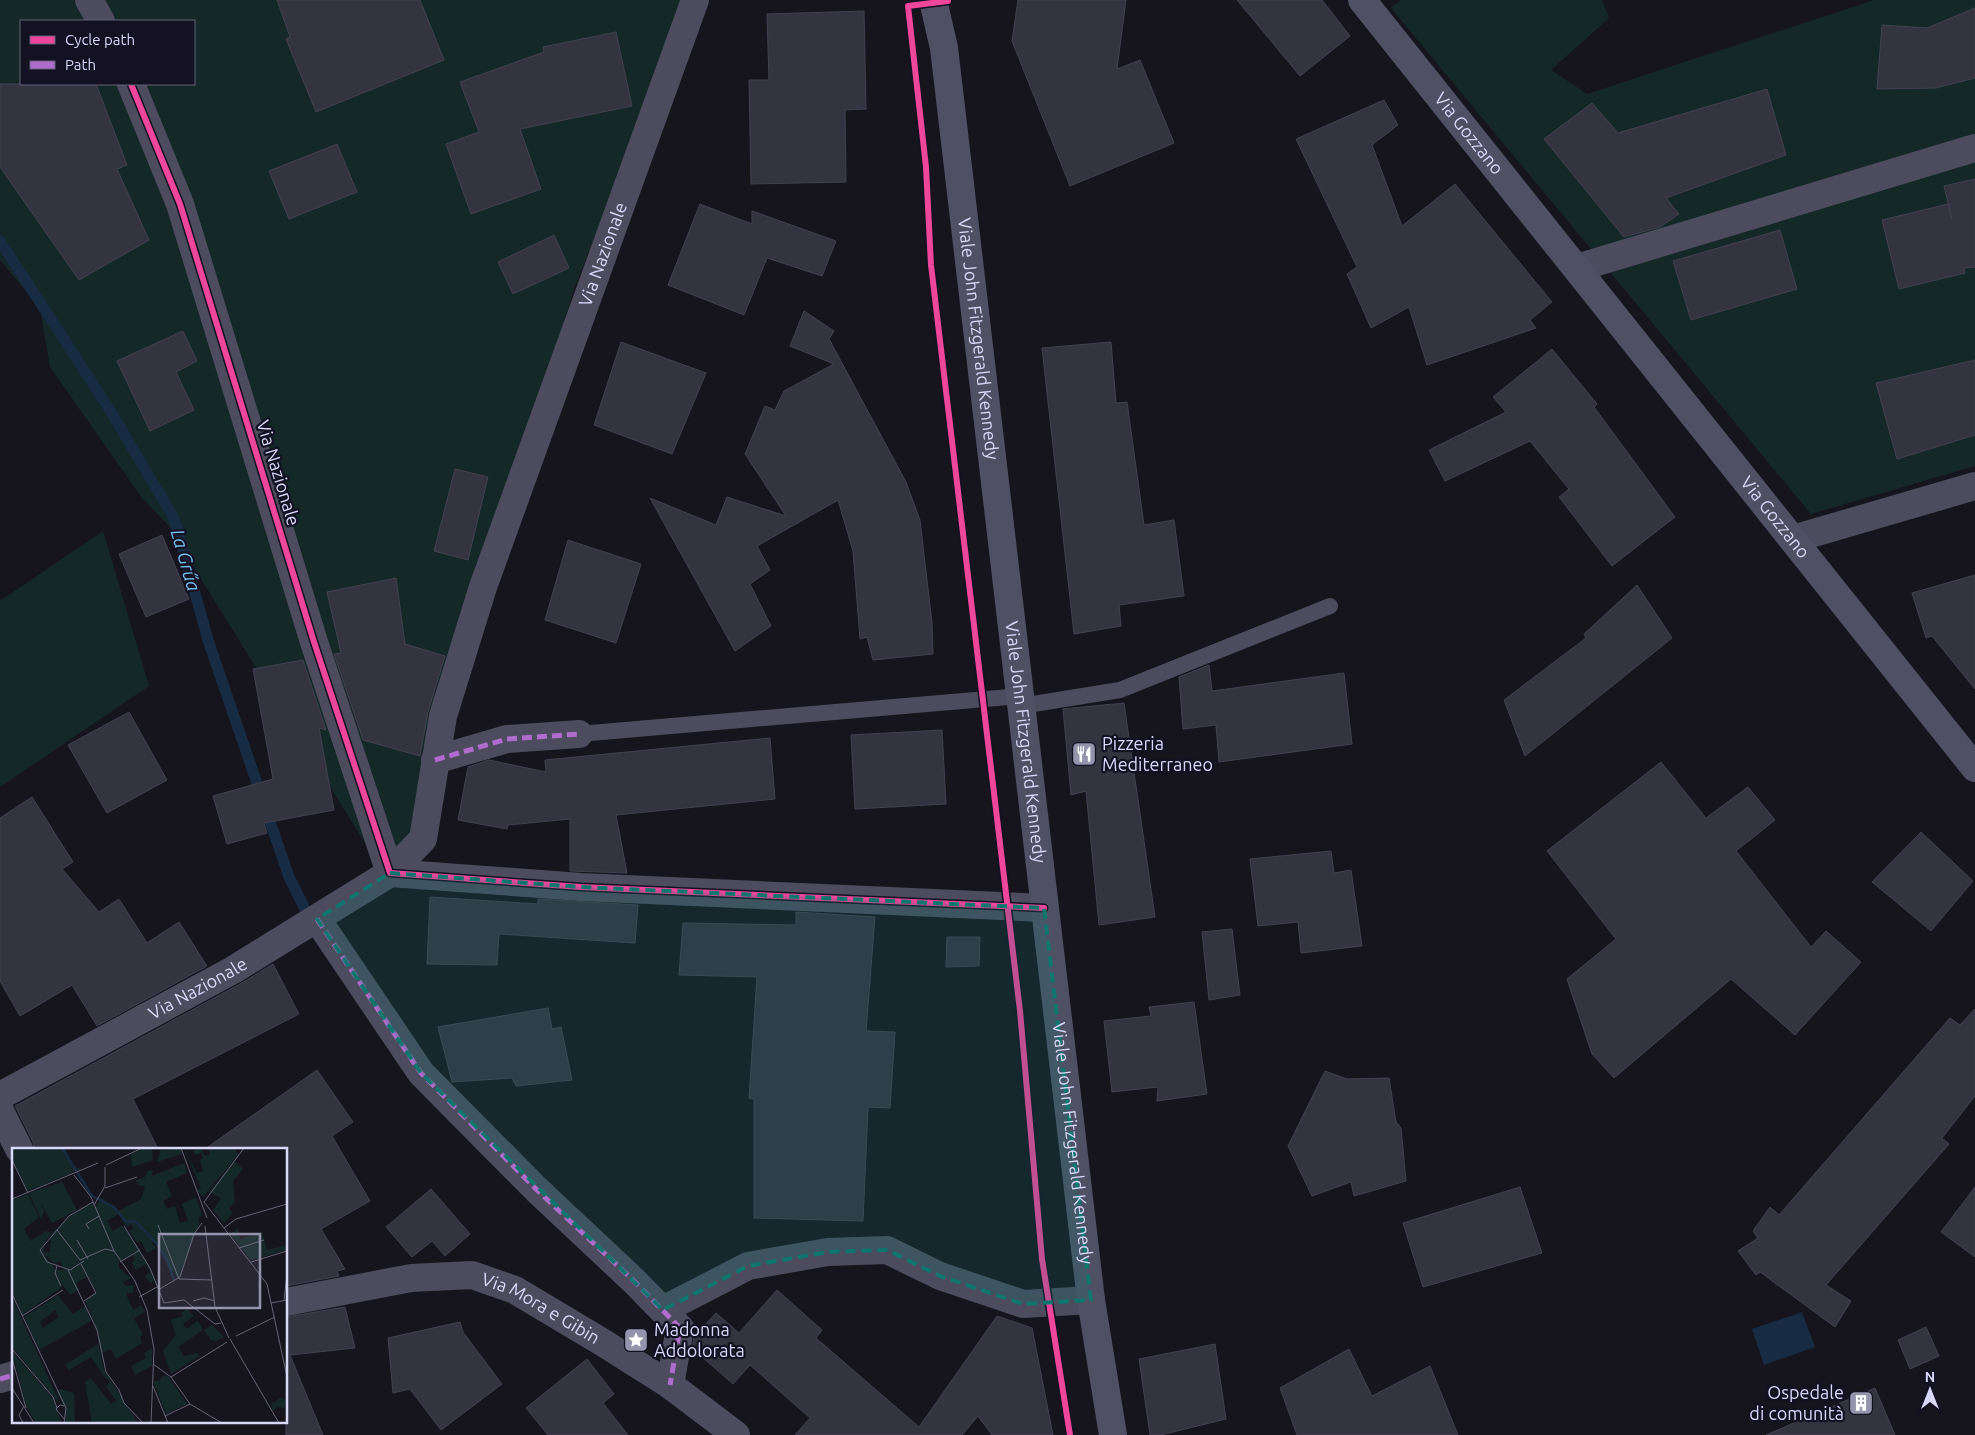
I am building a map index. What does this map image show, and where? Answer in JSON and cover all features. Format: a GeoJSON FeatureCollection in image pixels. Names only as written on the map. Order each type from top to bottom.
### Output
{"type":"FeatureCollection","features":[{"type":"Feature","properties":{"kind":"main road","name":"Viale John Fitzgerald Kennedy"},"geometry":{"type":"LineString","coordinates":[[933,0],[944,48],[1091,1300],[1113,1435]]}},
{"type":"Feature","properties":{"kind":"main road","name":"Viale John Fitzgerald Kennedy"},"geometry":{"type":"LineString","coordinates":[[944,48],[948,0]]}},
{"type":"Feature","properties":{"kind":"main road","name":"Via Gozzano"},"geometry":{"type":"LineString","coordinates":[[1362,0],[1975,768]]}},
{"type":"Feature","properties":{"kind":"street"},"geometry":{"type":"LineString","coordinates":[[89,0],[100,20]]}},
{"type":"Feature","properties":{"kind":"street","name":"Via Nazionale"},"geometry":{"type":"LineString","coordinates":[[0,1096],[233,970],[317,919],[390,874],[422,839],[443,716],[483,587],[695,0]]}},
{"type":"Feature","properties":{"kind":"street","name":"Via Nazionale"},"geometry":{"type":"LineString","coordinates":[[131,85],[180,204],[314,642],[390,874]]}},
{"type":"Feature","properties":{"kind":"street"},"geometry":{"type":"LineString","coordinates":[[1576,268],[1975,148]]}},
{"type":"Feature","properties":{"kind":"street"},"geometry":{"type":"LineString","coordinates":[[1793,540],[1975,486]]}},
{"type":"Feature","properties":{"kind":"street"},"geometry":{"type":"LineString","coordinates":[[436,760],[507,739],[579,734]]}},
{"type":"Feature","properties":{"kind":"street"},"geometry":{"type":"LineString","coordinates":[[390,874],[582,887],[1044,908]]}},
{"type":"Feature","properties":{"kind":"street"},"geometry":{"type":"LineString","coordinates":[[317,919],[421,1073],[537,1190],[634,1281],[680,1328],[670,1385]]}},
{"type":"Feature","properties":{"kind":"street"},"geometry":{"type":"LineString","coordinates":[[0,1111],[18,1148]]}},
{"type":"Feature","properties":{"kind":"street"},"geometry":{"type":"LineString","coordinates":[[663,1310],[748,1266],[828,1252],[887,1250],[940,1276],[1023,1304],[1091,1300]]}},
{"type":"Feature","properties":{"kind":"street","name":"Via Mora e Gibin"},"geometry":{"type":"LineString","coordinates":[[288,1302],[411,1278],[472,1275],[515,1290],[670,1385],[736,1435]]}},
{"type":"Feature","properties":{"kind":"lane"},"geometry":{"type":"LineString","coordinates":[[579,734],[1020,701],[1120,690],[1330,606]]}},
{"type":"Feature","properties":{"kind":"highlighted area"},"geometry":{"type":"Polygon","coordinates":[[[390,873],[581,887],[1044,908],[1091,1300],[1023,1304],[940,1276],[887,1250],[828,1252],[748,1266],[663,1310],[421,1073],[317,919],[390,873]]]}},
{"type":"Feature","properties":{"kind":"green space"},"geometry":{"type":"Polygon","coordinates":[[[0,0],[86,0],[97,20],[20,20],[20,85],[128,85],[383,872],[167,524],[142,498],[50,367],[40,308],[0,260],[0,0]]]}},
{"type":"Feature","properties":{"kind":"green space"},"geometry":{"type":"Polygon","coordinates":[[[92,0],[691,0],[574,289],[531,427],[415,838],[393,862],[134,85],[195,85],[195,20],[103,20],[92,0]]]}},
{"type":"Feature","properties":{"kind":"green space"},"geometry":{"type":"Polygon","coordinates":[[[1401,0],[1602,0],[1609,18],[1551,70],[1587,94],[1874,0],[1975,0],[1975,466],[1811,514],[1391,8],[1401,0]]]}},
{"type":"Feature","properties":{"kind":"green space"},"geometry":{"type":"Polygon","coordinates":[[[103,531],[149,686],[0,787],[0,601],[103,531]]]}},
{"type":"Feature","properties":{"kind":"water"},"geometry":{"type":"Polygon","coordinates":[[[1802,1312],[1815,1347],[1764,1365],[1752,1329],[1802,1312]]]}},
{"type":"Feature","properties":{"kind":"building"},"geometry":{"type":"Polygon","coordinates":[[[277,0],[420,0],[444,60],[316,112],[286,39],[290,37],[277,0]]]}},
{"type":"Feature","properties":{"kind":"building"},"geometry":{"type":"Polygon","coordinates":[[[1018,0],[1126,0],[1117,69],[1140,60],[1174,143],[1070,186],[1012,41],[1018,0]]]}},
{"type":"Feature","properties":{"kind":"building"},"geometry":{"type":"Polygon","coordinates":[[[1237,0],[1322,0],[1350,36],[1300,76],[1237,0]]]}},
{"type":"Feature","properties":{"kind":"building"},"geometry":{"type":"Polygon","coordinates":[[[1975,8],[1975,78],[1936,88],[1877,89],[1882,25],[1927,28],[1975,8]]]}},
{"type":"Feature","properties":{"kind":"building"},"geometry":{"type":"Polygon","coordinates":[[[864,11],[866,109],[845,110],[846,182],[751,184],[749,80],[769,80],[767,14],[864,11]]]}},
{"type":"Feature","properties":{"kind":"building"},"geometry":{"type":"Polygon","coordinates":[[[616,32],[632,106],[520,129],[541,189],[471,214],[446,144],[479,132],[460,82],[544,52],[543,47],[616,32]]]}},
{"type":"Feature","properties":{"kind":"building"},"geometry":{"type":"Polygon","coordinates":[[[0,84],[96,85],[127,165],[117,169],[149,240],[79,280],[0,167],[0,84]]]}},
{"type":"Feature","properties":{"kind":"building"},"geometry":{"type":"Polygon","coordinates":[[[1767,89],[1786,155],[1666,198],[1679,214],[1660,227],[1624,237],[1544,139],[1592,103],[1618,133],[1767,89]]]}},
{"type":"Feature","properties":{"kind":"building"},"geometry":{"type":"Polygon","coordinates":[[[1384,100],[1398,125],[1372,145],[1402,226],[1455,184],[1552,302],[1530,320],[1536,328],[1427,365],[1409,307],[1371,328],[1347,274],[1357,267],[1296,139],[1384,100]]]}},
{"type":"Feature","properties":{"kind":"building"},"geometry":{"type":"Polygon","coordinates":[[[337,144],[357,192],[289,219],[269,171],[337,144]]]}},
{"type":"Feature","properties":{"kind":"building"},"geometry":{"type":"Polygon","coordinates":[[[1975,179],[1975,267],[1964,268],[1965,273],[1899,289],[1882,220],[1948,204],[1952,219],[1944,186],[1975,179]]]}},
{"type":"Feature","properties":{"kind":"building"},"geometry":{"type":"Polygon","coordinates":[[[700,204],[752,224],[752,211],[836,241],[822,276],[767,258],[744,315],[668,285],[700,204]]]}},
{"type":"Feature","properties":{"kind":"building"},"geometry":{"type":"Polygon","coordinates":[[[1780,230],[1797,289],[1691,320],[1673,261],[1780,230]]]}},
{"type":"Feature","properties":{"kind":"building"},"geometry":{"type":"Polygon","coordinates":[[[554,235],[569,268],[513,294],[498,262],[554,235]]]}},
{"type":"Feature","properties":{"kind":"building"},"geometry":{"type":"Polygon","coordinates":[[[804,311],[834,331],[829,339],[906,482],[920,520],[932,623],[933,654],[873,660],[867,637],[860,639],[853,551],[838,500],[757,546],[770,570],[750,584],[771,626],[735,651],[650,498],[716,525],[727,497],[786,516],[745,454],[765,406],[775,410],[784,391],[834,364],[790,346],[804,311]]]}},
{"type":"Feature","properties":{"kind":"building"},"geometry":{"type":"Polygon","coordinates":[[[183,331],[197,361],[176,372],[194,410],[150,431],[117,361],[183,331]]]}},
{"type":"Feature","properties":{"kind":"building"},"geometry":{"type":"Polygon","coordinates":[[[621,342],[706,373],[672,454],[594,425],[621,342]]]}},
{"type":"Feature","properties":{"kind":"building"},"geometry":{"type":"Polygon","coordinates":[[[1111,342],[1116,403],[1127,402],[1144,525],[1174,520],[1184,596],[1119,605],[1121,626],[1074,634],[1042,348],[1111,342]]]}},
{"type":"Feature","properties":{"kind":"building"},"geometry":{"type":"Polygon","coordinates":[[[1552,349],[1597,404],[1594,407],[1675,517],[1612,566],[1559,497],[1569,489],[1530,441],[1445,481],[1429,450],[1506,412],[1493,397],[1552,349]]]}},
{"type":"Feature","properties":{"kind":"building"},"geometry":{"type":"Polygon","coordinates":[[[1975,360],[1975,435],[1897,459],[1876,383],[1975,360]]]}},
{"type":"Feature","properties":{"kind":"building"},"geometry":{"type":"Polygon","coordinates":[[[455,469],[488,477],[468,560],[434,551],[455,469]]]}},
{"type":"Feature","properties":{"kind":"building"},"geometry":{"type":"Polygon","coordinates":[[[162,535],[189,599],[146,617],[119,554],[162,535]]]}},
{"type":"Feature","properties":{"kind":"building"},"geometry":{"type":"Polygon","coordinates":[[[568,540],[641,564],[616,643],[545,620],[568,540]]]}},
{"type":"Feature","properties":{"kind":"building"},"geometry":{"type":"Polygon","coordinates":[[[1975,575],[1975,689],[1932,636],[1926,638],[1912,593],[1975,575]]]}},
{"type":"Feature","properties":{"kind":"building"},"geometry":{"type":"Polygon","coordinates":[[[396,578],[405,644],[445,656],[428,712],[420,756],[363,740],[334,654],[341,653],[327,592],[396,578]]]}},
{"type":"Feature","properties":{"kind":"building"},"geometry":{"type":"Polygon","coordinates":[[[1637,585],[1672,638],[1525,756],[1504,700],[1586,638],[1584,634],[1637,585]]]}},
{"type":"Feature","properties":{"kind":"building"},"geometry":{"type":"Polygon","coordinates":[[[303,660],[326,730],[319,728],[334,810],[264,823],[267,833],[227,844],[213,796],[273,779],[253,669],[303,660]]]}},
{"type":"Feature","properties":{"kind":"building"},"geometry":{"type":"Polygon","coordinates":[[[1209,665],[1212,691],[1344,673],[1352,744],[1219,762],[1216,725],[1183,729],[1179,677],[1209,665]]]}},
{"type":"Feature","properties":{"kind":"building"},"geometry":{"type":"Polygon","coordinates":[[[1124,703],[1155,917],[1099,925],[1086,791],[1071,795],[1063,709],[1124,703]]]}},
{"type":"Feature","properties":{"kind":"building"},"geometry":{"type":"Polygon","coordinates":[[[129,712],[167,780],[107,813],[68,745],[129,712]]]}},
{"type":"Feature","properties":{"kind":"building"},"geometry":{"type":"Polygon","coordinates":[[[942,730],[946,804],[855,809],[851,735],[942,730]]]}},
{"type":"Feature","properties":{"kind":"building"},"geometry":{"type":"Polygon","coordinates":[[[770,738],[775,799],[616,815],[627,873],[570,871],[570,819],[508,825],[507,829],[458,820],[468,767],[489,760],[546,772],[545,760],[770,738]]]}},
{"type":"Feature","properties":{"kind":"building"},"geometry":{"type":"Polygon","coordinates":[[[1661,762],[1706,818],[1748,787],[1775,820],[1736,851],[1811,947],[1826,931],[1861,962],[1795,1035],[1731,979],[1614,1078],[1592,1054],[1567,979],[1616,939],[1547,851],[1661,762]]]}},
{"type":"Feature","properties":{"kind":"building"},"geometry":{"type":"Polygon","coordinates":[[[32,797],[73,862],[62,869],[99,912],[119,899],[147,943],[179,922],[207,966],[97,1026],[72,985],[20,1016],[0,981],[0,818],[32,797]]]}},
{"type":"Feature","properties":{"kind":"building"},"geometry":{"type":"Polygon","coordinates":[[[1921,832],[1973,881],[1931,931],[1872,882],[1921,832]]]}},
{"type":"Feature","properties":{"kind":"building"},"geometry":{"type":"Polygon","coordinates":[[[1331,851],[1334,873],[1351,870],[1362,946],[1301,953],[1298,922],[1258,926],[1250,859],[1331,851]]]}},
{"type":"Feature","properties":{"kind":"building"},"geometry":{"type":"Polygon","coordinates":[[[430,897],[538,904],[538,899],[638,905],[635,943],[499,934],[497,965],[427,964],[430,897]]]}},
{"type":"Feature","properties":{"kind":"building"},"geometry":{"type":"Polygon","coordinates":[[[796,912],[875,917],[866,1031],[895,1032],[890,1108],[868,1107],[863,1221],[754,1218],[754,1099],[749,1098],[757,977],[679,975],[683,923],[796,925],[796,912]]]}},
{"type":"Feature","properties":{"kind":"building"},"geometry":{"type":"Polygon","coordinates":[[[1232,929],[1240,995],[1209,1000],[1202,932],[1232,929]]]}},
{"type":"Feature","properties":{"kind":"building"},"geometry":{"type":"Polygon","coordinates":[[[947,937],[980,937],[979,966],[946,967],[947,937]]]}},
{"type":"Feature","properties":{"kind":"building"},"geometry":{"type":"Polygon","coordinates":[[[273,964],[299,1014],[133,1099],[158,1148],[34,1148],[33,1142],[15,1106],[240,984],[273,964]]]}},
{"type":"Feature","properties":{"kind":"building"},"geometry":{"type":"Polygon","coordinates":[[[1194,1002],[1207,1094],[1157,1101],[1158,1087],[1112,1092],[1104,1021],[1151,1016],[1149,1007],[1194,1002]]]}},
{"type":"Feature","properties":{"kind":"building"},"geometry":{"type":"Polygon","coordinates":[[[548,1008],[552,1029],[561,1027],[572,1080],[516,1086],[512,1078],[452,1082],[438,1027],[548,1008]]]}},
{"type":"Feature","properties":{"kind":"building"},"geometry":{"type":"Polygon","coordinates":[[[1975,1009],[1975,1096],[1942,1138],[1949,1144],[1826,1285],[1851,1301],[1835,1327],[1760,1272],[1756,1275],[1738,1251],[1758,1238],[1753,1231],[1770,1207],[1779,1215],[1950,1018],[1960,1025],[1975,1009]]]}},
{"type":"Feature","properties":{"kind":"building"},"geometry":{"type":"Polygon","coordinates":[[[317,1070],[353,1122],[332,1136],[370,1201],[321,1229],[345,1269],[337,1271],[339,1276],[288,1286],[288,1148],[206,1148],[317,1070]]]}},
{"type":"Feature","properties":{"kind":"building"},"geometry":{"type":"Polygon","coordinates":[[[1325,1071],[1347,1079],[1389,1078],[1396,1122],[1401,1128],[1406,1181],[1354,1196],[1351,1182],[1312,1196],[1288,1146],[1325,1071]]]}},
{"type":"Feature","properties":{"kind":"building"},"geometry":{"type":"Polygon","coordinates":[[[1520,1187],[1542,1253],[1423,1287],[1403,1223],[1520,1187]]]}},
{"type":"Feature","properties":{"kind":"building"},"geometry":{"type":"Polygon","coordinates":[[[1975,1187],[1975,1257],[1941,1232],[1975,1187]]]}},
{"type":"Feature","properties":{"kind":"building"},"geometry":{"type":"Polygon","coordinates":[[[431,1189],[470,1234],[445,1256],[432,1241],[412,1257],[386,1227],[431,1189]]]}},
{"type":"Feature","properties":{"kind":"building"},"geometry":{"type":"Polygon","coordinates":[[[777,1290],[822,1330],[816,1338],[919,1427],[997,1316],[1032,1328],[1053,1435],[992,1435],[978,1416],[962,1435],[795,1435],[810,1418],[750,1365],[733,1384],[692,1348],[694,1337],[716,1313],[739,1333],[777,1290]]]}},
{"type":"Feature","properties":{"kind":"building"},"geometry":{"type":"Polygon","coordinates":[[[345,1307],[355,1348],[290,1355],[323,1435],[286,1435],[286,1422],[288,1422],[288,1317],[345,1307]]]}},
{"type":"Feature","properties":{"kind":"building"},"geometry":{"type":"Polygon","coordinates":[[[460,1322],[463,1332],[502,1384],[441,1430],[410,1389],[393,1393],[388,1338],[460,1322]]]}},
{"type":"Feature","properties":{"kind":"building"},"geometry":{"type":"Polygon","coordinates":[[[1926,1327],[1939,1356],[1910,1369],[1898,1340],[1926,1327]]]}},
{"type":"Feature","properties":{"kind":"building"},"geometry":{"type":"Polygon","coordinates":[[[1215,1344],[1226,1419],[1161,1435],[1150,1435],[1139,1359],[1215,1344]]]}},
{"type":"Feature","properties":{"kind":"building"},"geometry":{"type":"Polygon","coordinates":[[[1349,1349],[1372,1396],[1430,1366],[1458,1435],[1297,1435],[1280,1388],[1349,1349]]]}},
{"type":"Feature","properties":{"kind":"building"},"geometry":{"type":"Polygon","coordinates":[[[587,1359],[614,1394],[603,1403],[628,1435],[548,1435],[526,1408],[587,1359]]]}},
{"type":"Feature","properties":{"kind":"building","name":"Ospedale di comunità"},"geometry":{"type":"Polygon","coordinates":[[[1875,1388],[1895,1435],[1766,1435],[1875,1388]]]}},
{"type":"Feature","properties":{"kind":"waterway","name":"La Grűa"},"geometry":{"type":"LineString","coordinates":[[0,241],[108,407],[174,518],[208,640],[289,877],[306,911]]}},
{"type":"Feature","properties":{"kind":"marked path"},"geometry":{"type":"LineString","coordinates":[[435,760],[507,739],[579,734]]}},
{"type":"Feature","properties":{"kind":"marked path"},"geometry":{"type":"LineString","coordinates":[[317,919],[421,1073],[537,1190],[634,1281],[680,1328],[670,1385]]}},
{"type":"Feature","properties":{"kind":"marked path"},"geometry":{"type":"LineString","coordinates":[[0,1379],[12,1376]]}},
{"type":"Feature","properties":{"kind":"cycle path"},"geometry":{"type":"LineString","coordinates":[[948,1],[908,6],[926,167],[931,265],[1020,1011],[1042,1259],[1070,1435]]}},
{"type":"Feature","properties":{"kind":"cycle path"},"geometry":{"type":"LineString","coordinates":[[131,85],[180,204],[314,642],[390,873],[581,887],[1044,908]]}},
{"type":"Feature","properties":{"kind":"place","name":"Pizzeria Mediterraneo"},"geometry":{"type":"Point","coordinates":[1084,754]}},
{"type":"Feature","properties":{"kind":"place","name":"Madonna Addolorata"},"geometry":{"type":"Point","coordinates":[636,1340]}},
{"type":"Feature","properties":{"kind":"place","name":"Ospedale di comunità"},"geometry":{"type":"Point","coordinates":[1861,1403]}}]}
